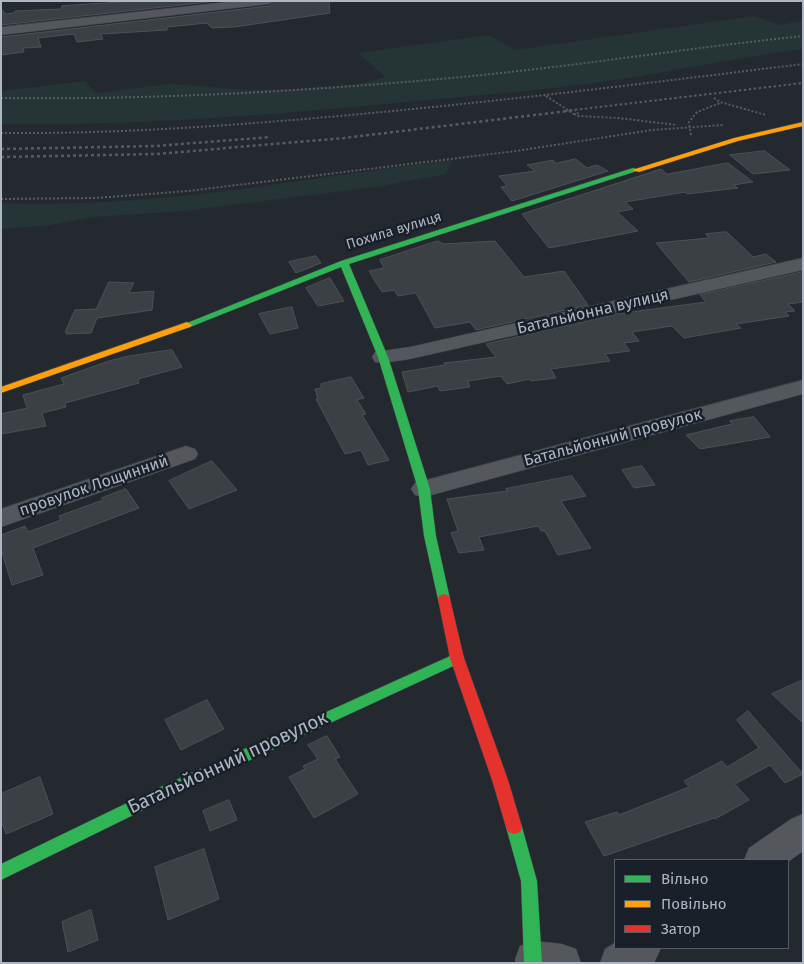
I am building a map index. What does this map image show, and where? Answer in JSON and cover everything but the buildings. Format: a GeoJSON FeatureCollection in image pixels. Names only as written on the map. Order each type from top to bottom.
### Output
{"type":"FeatureCollection","features":[{"type":"Feature","properties":{"kind":"street"},"geometry":{"type":"LineString","coordinates":[[1,31],[269,1]]}},
{"type":"Feature","properties":{"kind":"street","name":"Похила вулиця"},"geometry":{"type":"LineString","coordinates":[[1,390],[186,325],[344,263],[694,151],[803,124]]}},
{"type":"Feature","properties":{"kind":"street"},"geometry":{"type":"LineString","coordinates":[[344,263],[383,356],[424,490],[430,536],[457,658],[500,780],[528,881],[543,962]]}},
{"type":"Feature","properties":{"kind":"street","name":"Батальйонна вулиця"},"geometry":{"type":"LineString","coordinates":[[383,356],[410,353],[803,264]]}},
{"type":"Feature","properties":{"kind":"street","name":"Батальйонний провулок"},"geometry":{"type":"LineString","coordinates":[[424,490],[803,387]]}},
{"type":"Feature","properties":{"kind":"street","name":"провулок Лощинний"},"geometry":{"type":"LineString","coordinates":[[1,518],[186,454]]}},
{"type":"Feature","properties":{"kind":"street","name":"Батальйонний провулок"},"geometry":{"type":"LineString","coordinates":[[1,872],[163,793],[457,658]]}},
{"type":"Feature","properties":{"kind":"street"},"geometry":{"type":"LineString","coordinates":[[763,859],[803,830]]}},
{"type":"Feature","properties":{"kind":"street"},"geometry":{"type":"LineString","coordinates":[[619,963],[640,949]]}},
{"type":"Feature","properties":{"kind":"path"},"geometry":{"type":"LineString","coordinates":[[1,98],[72,100],[276,92],[462,77],[633,58],[691,48],[803,36]]}},
{"type":"Feature","properties":{"kind":"path"},"geometry":{"type":"LineString","coordinates":[[1,133],[132,132],[374,114],[687,80],[803,64]]}},
{"type":"Feature","properties":{"kind":"path"},"geometry":{"type":"LineString","coordinates":[[545,96],[578,116],[618,118],[689,126]]}},
{"type":"Feature","properties":{"kind":"path"},"geometry":{"type":"LineString","coordinates":[[714,98],[720,102],[767,115]]}},
{"type":"Feature","properties":{"kind":"path"},"geometry":{"type":"LineString","coordinates":[[694,151],[689,122],[697,112],[720,102]]}},
{"type":"Feature","properties":{"kind":"path"},"geometry":{"type":"LineString","coordinates":[[574,114],[580,113]]}},
{"type":"Feature","properties":{"kind":"path"},"geometry":{"type":"LineString","coordinates":[[1,199],[70,199],[228,187],[390,165],[484,155],[672,126],[736,125],[765,132]]}},
{"type":"Feature","properties":{"kind":"shaded area"},"geometry":{"type":"Polygon","coordinates":[[[755,16],[779,25],[803,21],[803,49],[614,80],[519,92],[203,119],[1,124],[1,91],[85,81],[96,93],[170,84],[249,90],[299,89],[359,84],[386,77],[358,53],[488,35],[515,50],[755,16]]]}},
{"type":"Feature","properties":{"kind":"shaded area"},"geometry":{"type":"Polygon","coordinates":[[[453,160],[446,174],[376,187],[183,211],[93,217],[50,225],[1,229],[1,203],[72,203],[167,197],[256,187],[453,160]]]}},
{"type":"Feature","properties":{"kind":"railway"},"geometry":{"type":"LineString","coordinates":[[565,111],[803,83]]}},
{"type":"Feature","properties":{"kind":"railway"},"geometry":{"type":"LineString","coordinates":[[1,157],[157,154],[344,138],[576,110]]}},
{"type":"Feature","properties":{"kind":"railway"},"geometry":{"type":"LineString","coordinates":[[1,149],[156,146],[271,137]]}},
{"type":"Feature","properties":{"kind":"traffic: fast"},"geometry":{"type":"LineString","coordinates":[[187,325],[344,263],[636,170]]}},
{"type":"Feature","properties":{"kind":"traffic: fast"},"geometry":{"type":"LineString","coordinates":[[344,263],[383,357],[424,489],[430,536],[444,599]]}},
{"type":"Feature","properties":{"kind":"traffic: fast"},"geometry":{"type":"LineString","coordinates":[[1,872],[163,793],[457,658]]}},
{"type":"Feature","properties":{"kind":"traffic: fast"},"geometry":{"type":"LineString","coordinates":[[514,827],[529,881],[533,963]]}},
{"type":"Feature","properties":{"kind":"traffic: slow"},"geometry":{"type":"LineString","coordinates":[[636,170],[736,139],[803,124]]}},
{"type":"Feature","properties":{"kind":"traffic: slow"},"geometry":{"type":"LineString","coordinates":[[1,390],[187,325]]}},
{"type":"Feature","properties":{"kind":"traffic: jam"},"geometry":{"type":"LineString","coordinates":[[444,599],[457,658],[500,780],[514,827]]}}]}
